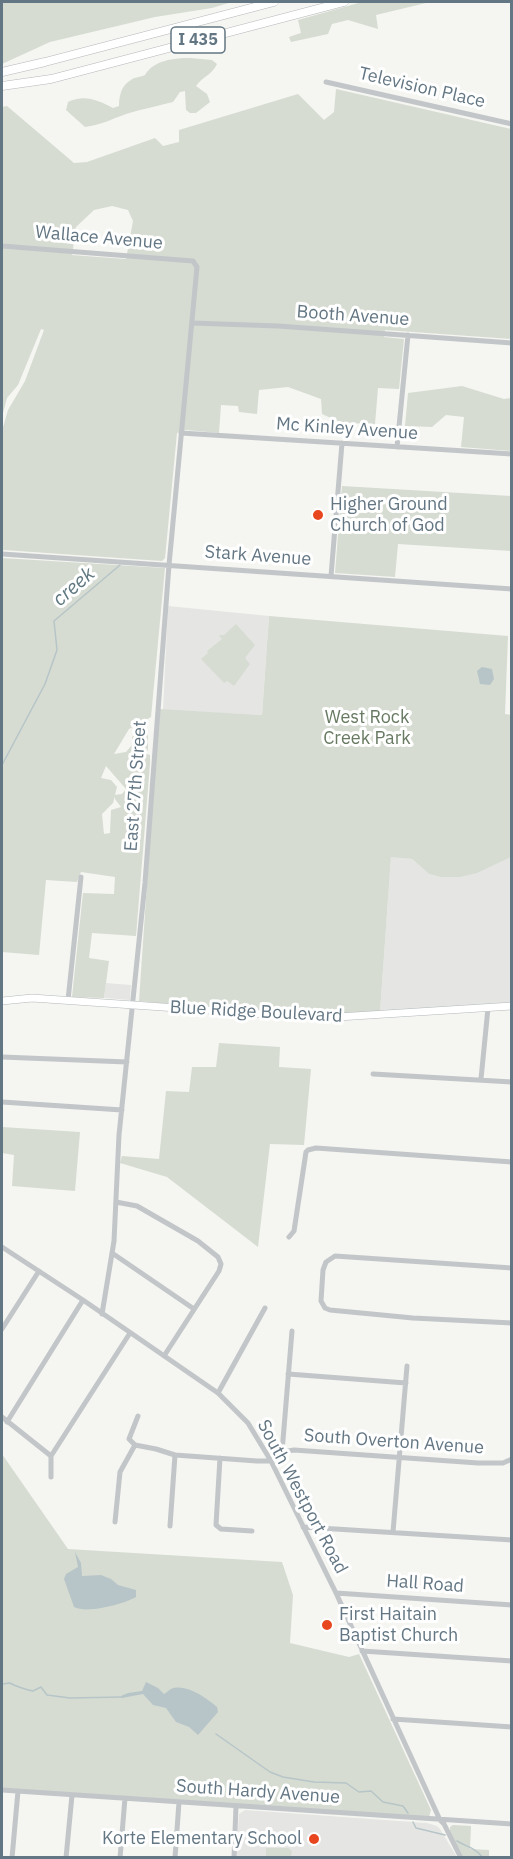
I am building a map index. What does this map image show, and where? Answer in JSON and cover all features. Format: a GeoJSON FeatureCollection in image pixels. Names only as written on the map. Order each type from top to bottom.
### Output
{"type":"FeatureCollection","features":[{"type":"Feature","properties":{"kind":"highway","name":"I 435"},"geometry":{"type":"LineString","coordinates":[[2,72],[274,2]]}},
{"type":"Feature","properties":{"kind":"highway","name":"I 435"},"geometry":{"type":"LineString","coordinates":[[4,86],[51,79],[344,2]]}},
{"type":"Feature","properties":{"kind":"main road","name":"Blue Ridge Boulevard"},"geometry":{"type":"LineString","coordinates":[[2,1001],[32,998],[322,1018],[512,1006]]}},
{"type":"Feature","properties":{"kind":"street","name":"Television Place"},"geometry":{"type":"LineString","coordinates":[[326,82],[512,124]]}},
{"type":"Feature","properties":{"kind":"street","name":"Wallace Avenue"},"geometry":{"type":"LineString","coordinates":[[2,246],[193,261]]}},
{"type":"Feature","properties":{"kind":"street","name":"East 27th Street"},"geometry":{"type":"LineString","coordinates":[[102,1314],[112,1253],[122,1110],[145,884],[169,565],[197,267],[193,261]]}},
{"type":"Feature","properties":{"kind":"street","name":"Booth Avenue"},"geometry":{"type":"LineString","coordinates":[[192,323],[278,326],[512,343]]}},
{"type":"Feature","properties":{"kind":"street"},"geometry":{"type":"LineString","coordinates":[[397,447],[408,335]]}},
{"type":"Feature","properties":{"kind":"street","name":"Mc Kinley Avenue"},"geometry":{"type":"LineString","coordinates":[[181,433],[512,454]]}},
{"type":"Feature","properties":{"kind":"street"},"geometry":{"type":"LineString","coordinates":[[331,576],[342,443]]}},
{"type":"Feature","properties":{"kind":"street","name":"Stark Avenue"},"geometry":{"type":"LineString","coordinates":[[2,554],[512,589]]}},
{"type":"Feature","properties":{"kind":"street"},"geometry":{"type":"LineString","coordinates":[[68,1000],[81,878]]}},
{"type":"Feature","properties":{"kind":"street"},"geometry":{"type":"LineString","coordinates":[[481,1079],[488,1008]]}},
{"type":"Feature","properties":{"kind":"street"},"geometry":{"type":"LineString","coordinates":[[2,1057],[127,1062]]}},
{"type":"Feature","properties":{"kind":"street"},"geometry":{"type":"LineString","coordinates":[[374,1074],[512,1082]]}},
{"type":"Feature","properties":{"kind":"street"},"geometry":{"type":"LineString","coordinates":[[2,1102],[122,1110]]}},
{"type":"Feature","properties":{"kind":"street"},"geometry":{"type":"LineString","coordinates":[[289,1237],[294,1231],[306,1152],[310,1149],[512,1162]]}},
{"type":"Feature","properties":{"kind":"street"},"geometry":{"type":"LineString","coordinates":[[116,1202],[137,1206],[198,1241],[218,1257],[221,1264],[219,1271],[164,1356]]}},
{"type":"Feature","properties":{"kind":"street","name":"South Westport Road"},"geometry":{"type":"LineString","coordinates":[[2,1246],[218,1393],[248,1423],[271,1461],[336,1593],[440,1820],[460,1857]]}},
{"type":"Feature","properties":{"kind":"street"},"geometry":{"type":"LineString","coordinates":[[112,1253],[194,1309]]}},
{"type":"Feature","properties":{"kind":"street"},"geometry":{"type":"LineString","coordinates":[[512,1268],[335,1256],[327,1262],[323,1270],[321,1301],[330,1310],[512,1323]]}},
{"type":"Feature","properties":{"kind":"street"},"geometry":{"type":"LineString","coordinates":[[2,1329],[39,1271]]}},
{"type":"Feature","properties":{"kind":"street"},"geometry":{"type":"LineString","coordinates":[[7,1422],[83,1300]]}},
{"type":"Feature","properties":{"kind":"street"},"geometry":{"type":"LineString","coordinates":[[218,1393],[265,1308]]}},
{"type":"Feature","properties":{"kind":"street"},"geometry":{"type":"LineString","coordinates":[[282,1452],[292,1331]]}},
{"type":"Feature","properties":{"kind":"street"},"geometry":{"type":"LineString","coordinates":[[51,1477],[51,1456],[130,1333]]}},
{"type":"Feature","properties":{"kind":"street"},"geometry":{"type":"LineString","coordinates":[[393,1532],[407,1366]]}},
{"type":"Feature","properties":{"kind":"street"},"geometry":{"type":"LineString","coordinates":[[288,1374],[406,1383]]}},
{"type":"Feature","properties":{"kind":"street"},"geometry":{"type":"LineString","coordinates":[[138,1416],[129,1439],[135,1445],[175,1455],[271,1461]]}},
{"type":"Feature","properties":{"kind":"street"},"geometry":{"type":"LineString","coordinates":[[2,1418],[51,1456]]}},
{"type":"Feature","properties":{"kind":"street"},"geometry":{"type":"LineString","coordinates":[[115,1522],[120,1472],[135,1445]]}},
{"type":"Feature","properties":{"kind":"street","name":"South Overton Avenue"},"geometry":{"type":"LineString","coordinates":[[271,1461],[282,1452],[294,1450],[478,1463],[503,1463],[512,1459]]}},
{"type":"Feature","properties":{"kind":"street"},"geometry":{"type":"LineString","coordinates":[[170,1526],[175,1455]]}},
{"type":"Feature","properties":{"kind":"street"},"geometry":{"type":"LineString","coordinates":[[220,1458],[216,1525],[221,1529],[252,1531]]}},
{"type":"Feature","properties":{"kind":"street"},"geometry":{"type":"LineString","coordinates":[[303,1527],[512,1540]]}},
{"type":"Feature","properties":{"kind":"street","name":"Hall Road"},"geometry":{"type":"LineString","coordinates":[[336,1593],[512,1605]]}},
{"type":"Feature","properties":{"kind":"street"},"geometry":{"type":"LineString","coordinates":[[362,1651],[512,1661]]}},
{"type":"Feature","properties":{"kind":"street"},"geometry":{"type":"LineString","coordinates":[[393,1719],[512,1727]]}},
{"type":"Feature","properties":{"kind":"street","name":"South Hardy Avenue"},"geometry":{"type":"LineString","coordinates":[[2,1790],[512,1824]]}},
{"type":"Feature","properties":{"kind":"street"},"geometry":{"type":"LineString","coordinates":[[12,1857],[18,1791]]}},
{"type":"Feature","properties":{"kind":"street"},"geometry":{"type":"LineString","coordinates":[[66,1857],[72,1795]]}},
{"type":"Feature","properties":{"kind":"street"},"geometry":{"type":"LineString","coordinates":[[120,1857],[126,1798]]}},
{"type":"Feature","properties":{"kind":"street"},"geometry":{"type":"LineString","coordinates":[[175,1857],[179,1802]]}},
{"type":"Feature","properties":{"kind":"street"},"geometry":{"type":"LineString","coordinates":[[234,1857],[236,1806]]}},
{"type":"Feature","properties":{"kind":"shaded area"},"geometry":{"type":"Polygon","coordinates":[[[168,606],[269,616],[262,715],[163,710],[168,606]]]}},
{"type":"Feature","properties":{"kind":"shaded area"},"geometry":{"type":"Polygon","coordinates":[[[482,667],[492,669],[494,679],[490,685],[480,684],[477,671],[482,667]]]}},
{"type":"Feature","properties":{"kind":"shaded area"},"geometry":{"type":"Polygon","coordinates":[[[391,856],[412,859],[429,874],[440,877],[460,877],[511,857],[511,1004],[380,1012],[391,856]]]}},
{"type":"Feature","properties":{"kind":"shaded area"},"geometry":{"type":"Polygon","coordinates":[[[106,983],[131,985],[130,1000],[104,998],[106,983]]]}},
{"type":"Feature","properties":{"kind":"shaded area"},"geometry":{"type":"Polygon","coordinates":[[[75,1552],[81,1563],[82,1576],[101,1575],[118,1585],[136,1590],[136,1597],[96,1609],[74,1607],[64,1579],[66,1574],[78,1567],[75,1552]]]}},
{"type":"Feature","properties":{"kind":"shaded area"},"geometry":{"type":"Polygon","coordinates":[[[146,1682],[164,1694],[177,1688],[189,1690],[212,1703],[217,1707],[218,1712],[198,1735],[189,1727],[176,1722],[166,1708],[153,1705],[143,1694],[122,1698],[121,1696],[128,1693],[142,1691],[146,1682]]]}},
{"type":"Feature","properties":{"kind":"shaded area","name":"Korte Elementary School"},"geometry":{"type":"Polygon","coordinates":[[[245,1810],[427,1823],[440,1829],[457,1857],[236,1857],[239,1814],[245,1810]]]}},
{"type":"Feature","properties":{"kind":"green space"},"geometry":{"type":"Polygon","coordinates":[[[2,2],[232,2],[212,8],[155,17],[50,42],[2,64],[2,2]]]}},
{"type":"Feature","properties":{"kind":"green space"},"geometry":{"type":"Polygon","coordinates":[[[362,2],[430,2],[376,15],[378,29],[348,20],[332,24],[328,34],[291,42],[289,37],[301,33],[298,20],[362,2]]]}},
{"type":"Feature","properties":{"kind":"green space"},"geometry":{"type":"Polygon","coordinates":[[[190,58],[212,60],[217,64],[196,86],[207,94],[210,102],[196,113],[186,110],[185,91],[180,92],[173,102],[85,127],[66,110],[68,102],[80,98],[96,100],[113,108],[119,106],[123,88],[132,79],[145,75],[159,63],[190,58]]]}},
{"type":"Feature","properties":{"kind":"green space"},"geometry":{"type":"Polygon","coordinates":[[[336,89],[511,129],[511,339],[385,330],[384,337],[404,339],[399,389],[378,388],[375,424],[342,423],[322,414],[321,399],[288,387],[259,390],[257,414],[239,412],[238,406],[221,405],[219,433],[186,430],[177,433],[165,558],[162,561],[4,550],[2,552],[2,431],[8,410],[25,381],[44,330],[41,329],[18,385],[7,398],[2,417],[2,107],[7,106],[74,163],[87,162],[155,138],[163,146],[179,142],[179,130],[298,94],[324,120],[334,112],[336,89]],[[112,206],[94,210],[76,227],[72,255],[126,259],[133,221],[128,210],[112,206]]]}},
{"type":"Feature","properties":{"kind":"green space"},"geometry":{"type":"Polygon","coordinates":[[[462,386],[504,399],[511,398],[511,451],[461,447],[464,417],[446,415],[432,427],[405,426],[408,393],[462,386]]]}},
{"type":"Feature","properties":{"kind":"green space"},"geometry":{"type":"Polygon","coordinates":[[[342,486],[511,496],[511,551],[398,544],[395,577],[335,573],[342,486]]]}},
{"type":"Feature","properties":{"kind":"green space"},"geometry":{"type":"Polygon","coordinates":[[[2,558],[165,568],[151,717],[129,729],[114,754],[126,752],[132,745],[132,737],[144,728],[148,731],[148,750],[144,753],[150,755],[150,764],[136,936],[92,933],[89,958],[109,961],[104,998],[72,997],[83,893],[114,894],[115,877],[81,872],[77,882],[46,880],[39,955],[2,952],[2,558]],[[106,766],[101,778],[111,780],[117,787],[115,795],[122,794],[126,789],[106,766]],[[115,796],[113,803],[102,814],[104,834],[110,833],[111,810],[121,807],[115,796]]]}},
{"type":"Feature","properties":{"kind":"green space","name":"West Rock Creek Park"},"geometry":{"type":"Polygon","coordinates":[[[269,616],[508,636],[505,714],[512,715],[511,857],[477,873],[460,877],[440,877],[429,874],[412,859],[391,857],[380,1012],[311,1014],[310,1018],[139,1001],[159,709],[262,715],[269,616]]]}},
{"type":"Feature","properties":{"kind":"green space"},"geometry":{"type":"Polygon","coordinates":[[[236,624],[255,645],[245,658],[250,664],[234,686],[227,681],[224,683],[201,659],[222,639],[219,636],[224,635],[236,624]]]}},
{"type":"Feature","properties":{"kind":"green space"},"geometry":{"type":"Polygon","coordinates":[[[219,1043],[280,1047],[279,1067],[311,1069],[304,1145],[270,1144],[258,1247],[167,1177],[120,1163],[122,1156],[159,1159],[166,1091],[189,1092],[192,1067],[216,1067],[219,1043]]]}},
{"type":"Feature","properties":{"kind":"green space"},"geometry":{"type":"Polygon","coordinates":[[[2,1127],[80,1132],[75,1191],[12,1186],[14,1155],[2,1153],[2,1127]]]}},
{"type":"Feature","properties":{"kind":"green space"},"geometry":{"type":"Polygon","coordinates":[[[2,1454],[68,1549],[282,1562],[293,1595],[290,1643],[349,1657],[359,1654],[431,1810],[429,1817],[2,1788],[2,1454]]]}},
{"type":"Feature","properties":{"kind":"green space"},"geometry":{"type":"Polygon","coordinates":[[[453,1825],[471,1826],[470,1849],[489,1850],[489,1857],[463,1857],[450,1833],[450,1827],[453,1825]]]}},
{"type":"Feature","properties":{"kind":"green space"},"geometry":{"type":"Polygon","coordinates":[[[266,1848],[288,1848],[292,1851],[291,1857],[266,1857],[266,1848]]]}},
{"type":"Feature","properties":{"kind":"waterway","name":"creek"},"geometry":{"type":"LineString","coordinates":[[2,765],[45,684],[57,650],[54,621],[120,565]]}},
{"type":"Feature","properties":{"kind":"waterway"},"geometry":{"type":"LineString","coordinates":[[2,1684],[10,1683],[33,1691],[41,1687],[47,1695],[70,1698],[123,1697]]}},
{"type":"Feature","properties":{"kind":"waterway"},"geometry":{"type":"LineString","coordinates":[[216,1734],[270,1772],[283,1777],[314,1782],[346,1783],[359,1792],[371,1791],[383,1802],[403,1806],[408,1813]]}},
{"type":"Feature","properties":{"kind":"waterway"},"geometry":{"type":"LineString","coordinates":[[413,1822],[416,1828],[445,1835]]}},
{"type":"Feature","properties":{"kind":"waterway"},"geometry":{"type":"LineString","coordinates":[[457,1841],[483,1858]]}},
{"type":"Feature","properties":{"kind":"place","name":"Higher Ground Church of God"},"geometry":{"type":"Point","coordinates":[318,515]}},
{"type":"Feature","properties":{"kind":"place","name":"First Haitain Baptist Church"},"geometry":{"type":"Point","coordinates":[327,1625]}},
{"type":"Feature","properties":{"kind":"place","name":"Korte Elementary School"},"geometry":{"type":"Point","coordinates":[314,1839]}}]}
